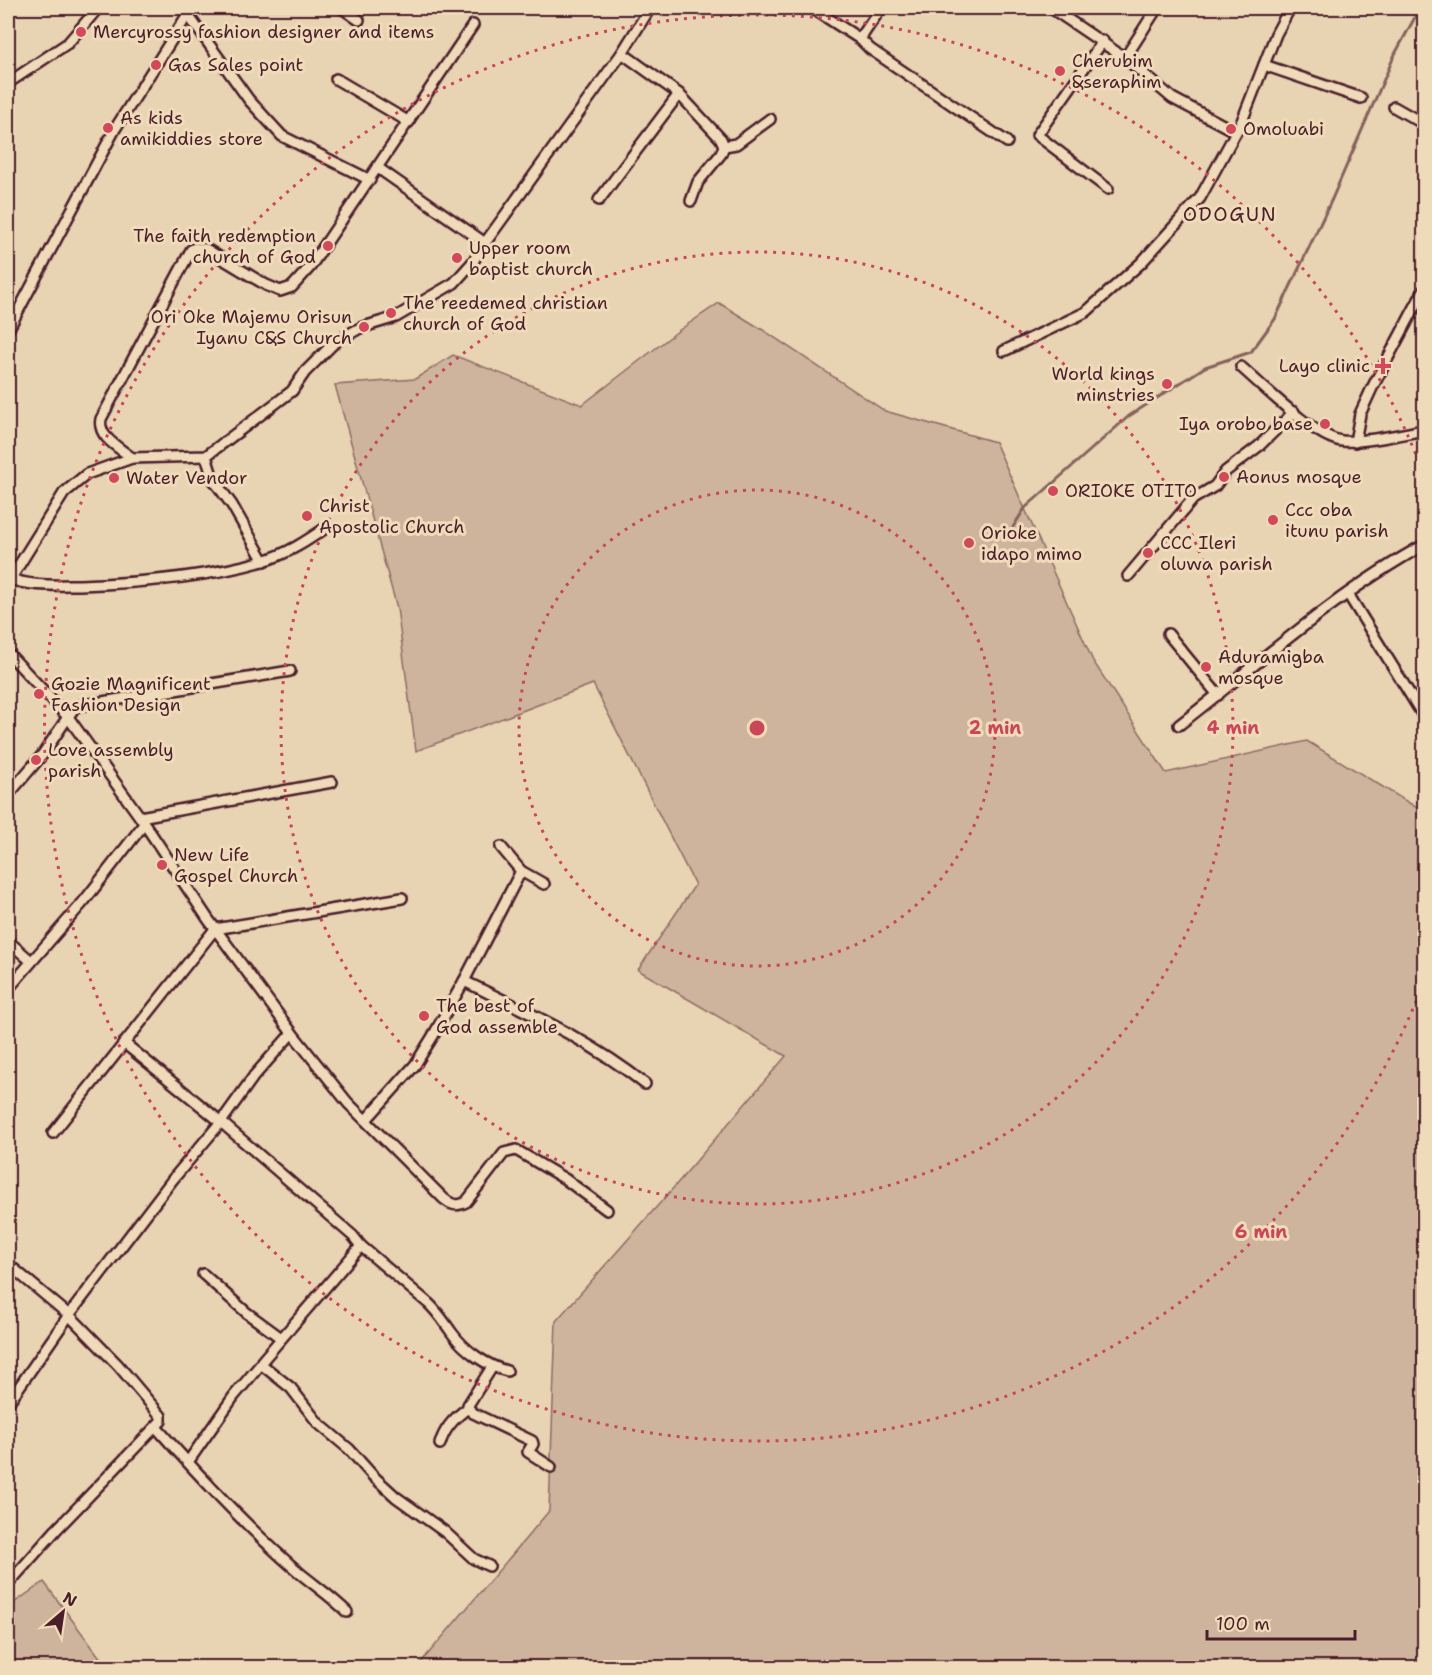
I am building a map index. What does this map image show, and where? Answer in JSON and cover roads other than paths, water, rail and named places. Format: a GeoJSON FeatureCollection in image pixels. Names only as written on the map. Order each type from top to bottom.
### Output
{"type":"FeatureCollection","features":[{"type":"Feature","properties":{"kind":"street"},"geometry":{"type":"LineString","coordinates":[[8,82],[68,43],[98,8]]}},
{"type":"Feature","properties":{"kind":"street"},"geometry":{"type":"LineString","coordinates":[[342,8],[359,20]]}},
{"type":"Feature","properties":{"kind":"street"},"geometry":{"type":"LineString","coordinates":[[327,527],[296,548],[264,561],[182,576],[118,584],[50,585],[8,580],[64,493],[76,481],[87,474],[132,458],[206,456],[292,391],[316,359],[335,342],[360,328],[396,317],[454,283],[472,263],[622,53],[650,8]]}},
{"type":"Feature","properties":{"kind":"street"},"geometry":{"type":"LineString","coordinates":[[812,8],[1007,142]]}},
{"type":"Feature","properties":{"kind":"street"},"geometry":{"type":"LineString","coordinates":[[860,39],[881,8]]}},
{"type":"Feature","properties":{"kind":"street"},"geometry":{"type":"LineString","coordinates":[[1051,8],[1125,57],[1172,98],[1236,132]]}},
{"type":"Feature","properties":{"kind":"street"},"geometry":{"type":"LineString","coordinates":[[1125,57],[1157,8]]}},
{"type":"Feature","properties":{"kind":"street"},"geometry":{"type":"LineString","coordinates":[[1004,351],[1086,312],[1142,263],[1200,198],[1236,132],[1276,34],[1290,8]]}},
{"type":"Feature","properties":{"kind":"street"},"geometry":{"type":"LineString","coordinates":[[8,330],[115,129],[185,11],[249,100],[282,136],[370,180]]}},
{"type":"Feature","properties":{"kind":"street"},"geometry":{"type":"LineString","coordinates":[[132,458],[101,431],[101,419],[191,250],[206,249],[280,291],[286,290],[298,281],[370,180],[472,25]]}},
{"type":"Feature","properties":{"kind":"street"},"geometry":{"type":"LineString","coordinates":[[1102,41],[1037,135],[1108,189]]}},
{"type":"Feature","properties":{"kind":"street"},"geometry":{"type":"LineString","coordinates":[[622,53],[679,94],[715,132],[724,146]]}},
{"type":"Feature","properties":{"kind":"street"},"geometry":{"type":"LineString","coordinates":[[1264,65],[1361,98]]}},
{"type":"Feature","properties":{"kind":"street"},"geometry":{"type":"LineString","coordinates":[[336,79],[409,122]]}},
{"type":"Feature","properties":{"kind":"street"},"geometry":{"type":"LineString","coordinates":[[599,200],[679,94]]}},
{"type":"Feature","properties":{"kind":"street"},"geometry":{"type":"LineString","coordinates":[[1394,108],[1425,124]]}},
{"type":"Feature","properties":{"kind":"street"},"geometry":{"type":"LineString","coordinates":[[724,146],[736,144],[770,119]]}},
{"type":"Feature","properties":{"kind":"street"},"geometry":{"type":"LineString","coordinates":[[691,201],[698,182],[721,154],[724,146]]}},
{"type":"Feature","properties":{"kind":"street"},"geometry":{"type":"LineString","coordinates":[[378,168],[485,243]]}},
{"type":"Feature","properties":{"kind":"street"},"geometry":{"type":"LineString","coordinates":[[1355,441],[1360,414],[1372,388],[1425,290]]}},
{"type":"Feature","properties":{"kind":"street"},"geometry":{"type":"LineString","coordinates":[[1241,367],[1294,412],[1326,436],[1339,441],[1355,441],[1425,430]]}},
{"type":"Feature","properties":{"kind":"street"},"geometry":{"type":"LineString","coordinates":[[1128,576],[1193,499],[1215,486],[1226,471],[1260,446],[1294,412]]}},
{"type":"Feature","properties":{"kind":"street"},"geometry":{"type":"LineString","coordinates":[[206,456],[213,479],[232,505],[264,561]]}},
{"type":"Feature","properties":{"kind":"street"},"geometry":{"type":"LineString","coordinates":[[1179,725],[1283,641],[1348,594],[1425,545]]}},
{"type":"Feature","properties":{"kind":"street"},"geometry":{"type":"LineString","coordinates":[[1348,594],[1425,717]]}},
{"type":"Feature","properties":{"kind":"street"},"geometry":{"type":"LineString","coordinates":[[1168,634],[1218,695]]}},
{"type":"Feature","properties":{"kind":"street"},"geometry":{"type":"LineString","coordinates":[[8,653],[68,717],[215,929],[292,1033],[343,1096],[443,1198],[453,1205],[466,1202],[504,1153],[516,1150],[565,1179],[607,1210]]}},
{"type":"Feature","properties":{"kind":"street"},"geometry":{"type":"LineString","coordinates":[[8,795],[43,754],[74,708],[88,703],[290,671]]}},
{"type":"Feature","properties":{"kind":"street"},"geometry":{"type":"LineString","coordinates":[[8,989],[85,900],[142,821],[332,782]]}},
{"type":"Feature","properties":{"kind":"street"},"geometry":{"type":"LineString","coordinates":[[501,847],[521,871],[544,884]]}},
{"type":"Feature","properties":{"kind":"street"},"geometry":{"type":"LineString","coordinates":[[366,1120],[415,1065],[464,981],[521,871]]}},
{"type":"Feature","properties":{"kind":"street"},"geometry":{"type":"LineString","coordinates":[[53,1133],[215,929],[402,898]]}},
{"type":"Feature","properties":{"kind":"street"},"geometry":{"type":"LineString","coordinates":[[8,942],[31,961]]}},
{"type":"Feature","properties":{"kind":"street"},"geometry":{"type":"LineString","coordinates":[[464,981],[561,1029],[617,1061],[645,1084]]}},
{"type":"Feature","properties":{"kind":"street"},"geometry":{"type":"LineString","coordinates":[[8,1403],[69,1315],[173,1179],[221,1122],[254,1076],[292,1033]]}},
{"type":"Feature","properties":{"kind":"street"},"geometry":{"type":"LineString","coordinates":[[124,1043],[221,1122],[353,1236],[361,1246],[437,1311],[453,1335],[492,1367],[507,1371]]}},
{"type":"Feature","properties":{"kind":"street"},"geometry":{"type":"LineString","coordinates":[[188,1462],[234,1396],[361,1246]]}},
{"type":"Feature","properties":{"kind":"street"},"geometry":{"type":"LineString","coordinates":[[8,1264],[69,1315],[118,1365],[161,1416],[161,1421],[56,1530],[8,1584]]}},
{"type":"Feature","properties":{"kind":"street"},"geometry":{"type":"LineString","coordinates":[[203,1274],[247,1314],[281,1338]]}},
{"type":"Feature","properties":{"kind":"street"},"geometry":{"type":"LineString","coordinates":[[261,1364],[291,1388],[318,1423],[349,1449],[396,1497],[445,1532],[474,1559],[489,1566]]}},
{"type":"Feature","properties":{"kind":"street"},"geometry":{"type":"LineString","coordinates":[[440,1444],[458,1414],[468,1408],[492,1367]]}},
{"type":"Feature","properties":{"kind":"street"},"geometry":{"type":"LineString","coordinates":[[468,1408],[473,1413],[532,1441],[533,1444],[528,1452],[551,1467]]}},
{"type":"Feature","properties":{"kind":"street"},"geometry":{"type":"LineString","coordinates":[[156,1426],[188,1462],[275,1550],[302,1575],[327,1592],[347,1612]]}},
{"type":"Feature","properties":{"kind":"waterway"},"geometry":{"type":"LineString","coordinates":[[1013,527],[1025,508],[1129,416],[1205,367],[1251,352],[1275,319],[1332,199],[1395,54],[1420,8]]}},
{"type":"Feature","properties":{"kind":"place","name":"Mercyrossy fashion designer and items"},"geometry":{"type":"Point","coordinates":[81,32]}},
{"type":"Feature","properties":{"kind":"place","name":"Gas Sales point"},"geometry":{"type":"Point","coordinates":[156,65]}},
{"type":"Feature","properties":{"kind":"place","name":"Cherubim &seraphim"},"geometry":{"type":"Point","coordinates":[1060,71]}},
{"type":"Feature","properties":{"kind":"place","name":"As kids amikiddies store"},"geometry":{"type":"Point","coordinates":[108,128]}},
{"type":"Feature","properties":{"kind":"place","name":"Omoluabi"},"geometry":{"type":"Point","coordinates":[1231,129]}},
{"type":"Feature","properties":{"kind":"place","name":"The faith redemption church of God"},"geometry":{"type":"Point","coordinates":[328,246]}},
{"type":"Feature","properties":{"kind":"place","name":"Upper room baptist church"},"geometry":{"type":"Point","coordinates":[457,258]}},
{"type":"Feature","properties":{"kind":"place","name":"The reedemed christian church of God"},"geometry":{"type":"Point","coordinates":[391,313]}},
{"type":"Feature","properties":{"kind":"place","name":"Ori Oke Majemu Orisun Iyanu C&S Church"},"geometry":{"type":"Point","coordinates":[364,327]}},
{"type":"Feature","properties":{"kind":"place","name":"Layo clinic"},"geometry":{"type":"Point","coordinates":[1383,366]}},
{"type":"Feature","properties":{"kind":"place","name":"World kings minstries"},"geometry":{"type":"Point","coordinates":[1167,384]}},
{"type":"Feature","properties":{"kind":"place","name":"Iya orobo base"},"geometry":{"type":"Point","coordinates":[1325,424]}},
{"type":"Feature","properties":{"kind":"place","name":"Aonus mosque"},"geometry":{"type":"Point","coordinates":[1224,477]}},
{"type":"Feature","properties":{"kind":"place","name":"Water Vendor"},"geometry":{"type":"Point","coordinates":[114,478]}},
{"type":"Feature","properties":{"kind":"place","name":"ORIOKE OTITO"},"geometry":{"type":"Point","coordinates":[1053,491]}},
{"type":"Feature","properties":{"kind":"place","name":"Christ Apostolic Church"},"geometry":{"type":"Point","coordinates":[307,516]}},
{"type":"Feature","properties":{"kind":"place","name":"Ccc oba itunu parish"},"geometry":{"type":"Point","coordinates":[1273,520]}},
{"type":"Feature","properties":{"kind":"place","name":"Orioke idapo mimo"},"geometry":{"type":"Point","coordinates":[969,543]}},
{"type":"Feature","properties":{"kind":"place","name":"CCC Ileri oluwa parish"},"geometry":{"type":"Point","coordinates":[1148,553]}},
{"type":"Feature","properties":{"kind":"place","name":"Aduramigba mosque"},"geometry":{"type":"Point","coordinates":[1206,667]}},
{"type":"Feature","properties":{"kind":"place","name":"Gozie Magnificent Fashion Design"},"geometry":{"type":"Point","coordinates":[39,694]}},
{"type":"Feature","properties":{"kind":"place","name":"Love assembly parish"},"geometry":{"type":"Point","coordinates":[36,760]}},
{"type":"Feature","properties":{"kind":"place","name":"New Life Gospel Church"},"geometry":{"type":"Point","coordinates":[162,865]}},
{"type":"Feature","properties":{"kind":"place","name":"The best of God assemble"},"geometry":{"type":"Point","coordinates":[424,1016]}},
{"type":"Feature","properties":{"kind":"district","name":"ODOGUN"},"geometry":{"type":"Point","coordinates":[1230,214]}}]}
